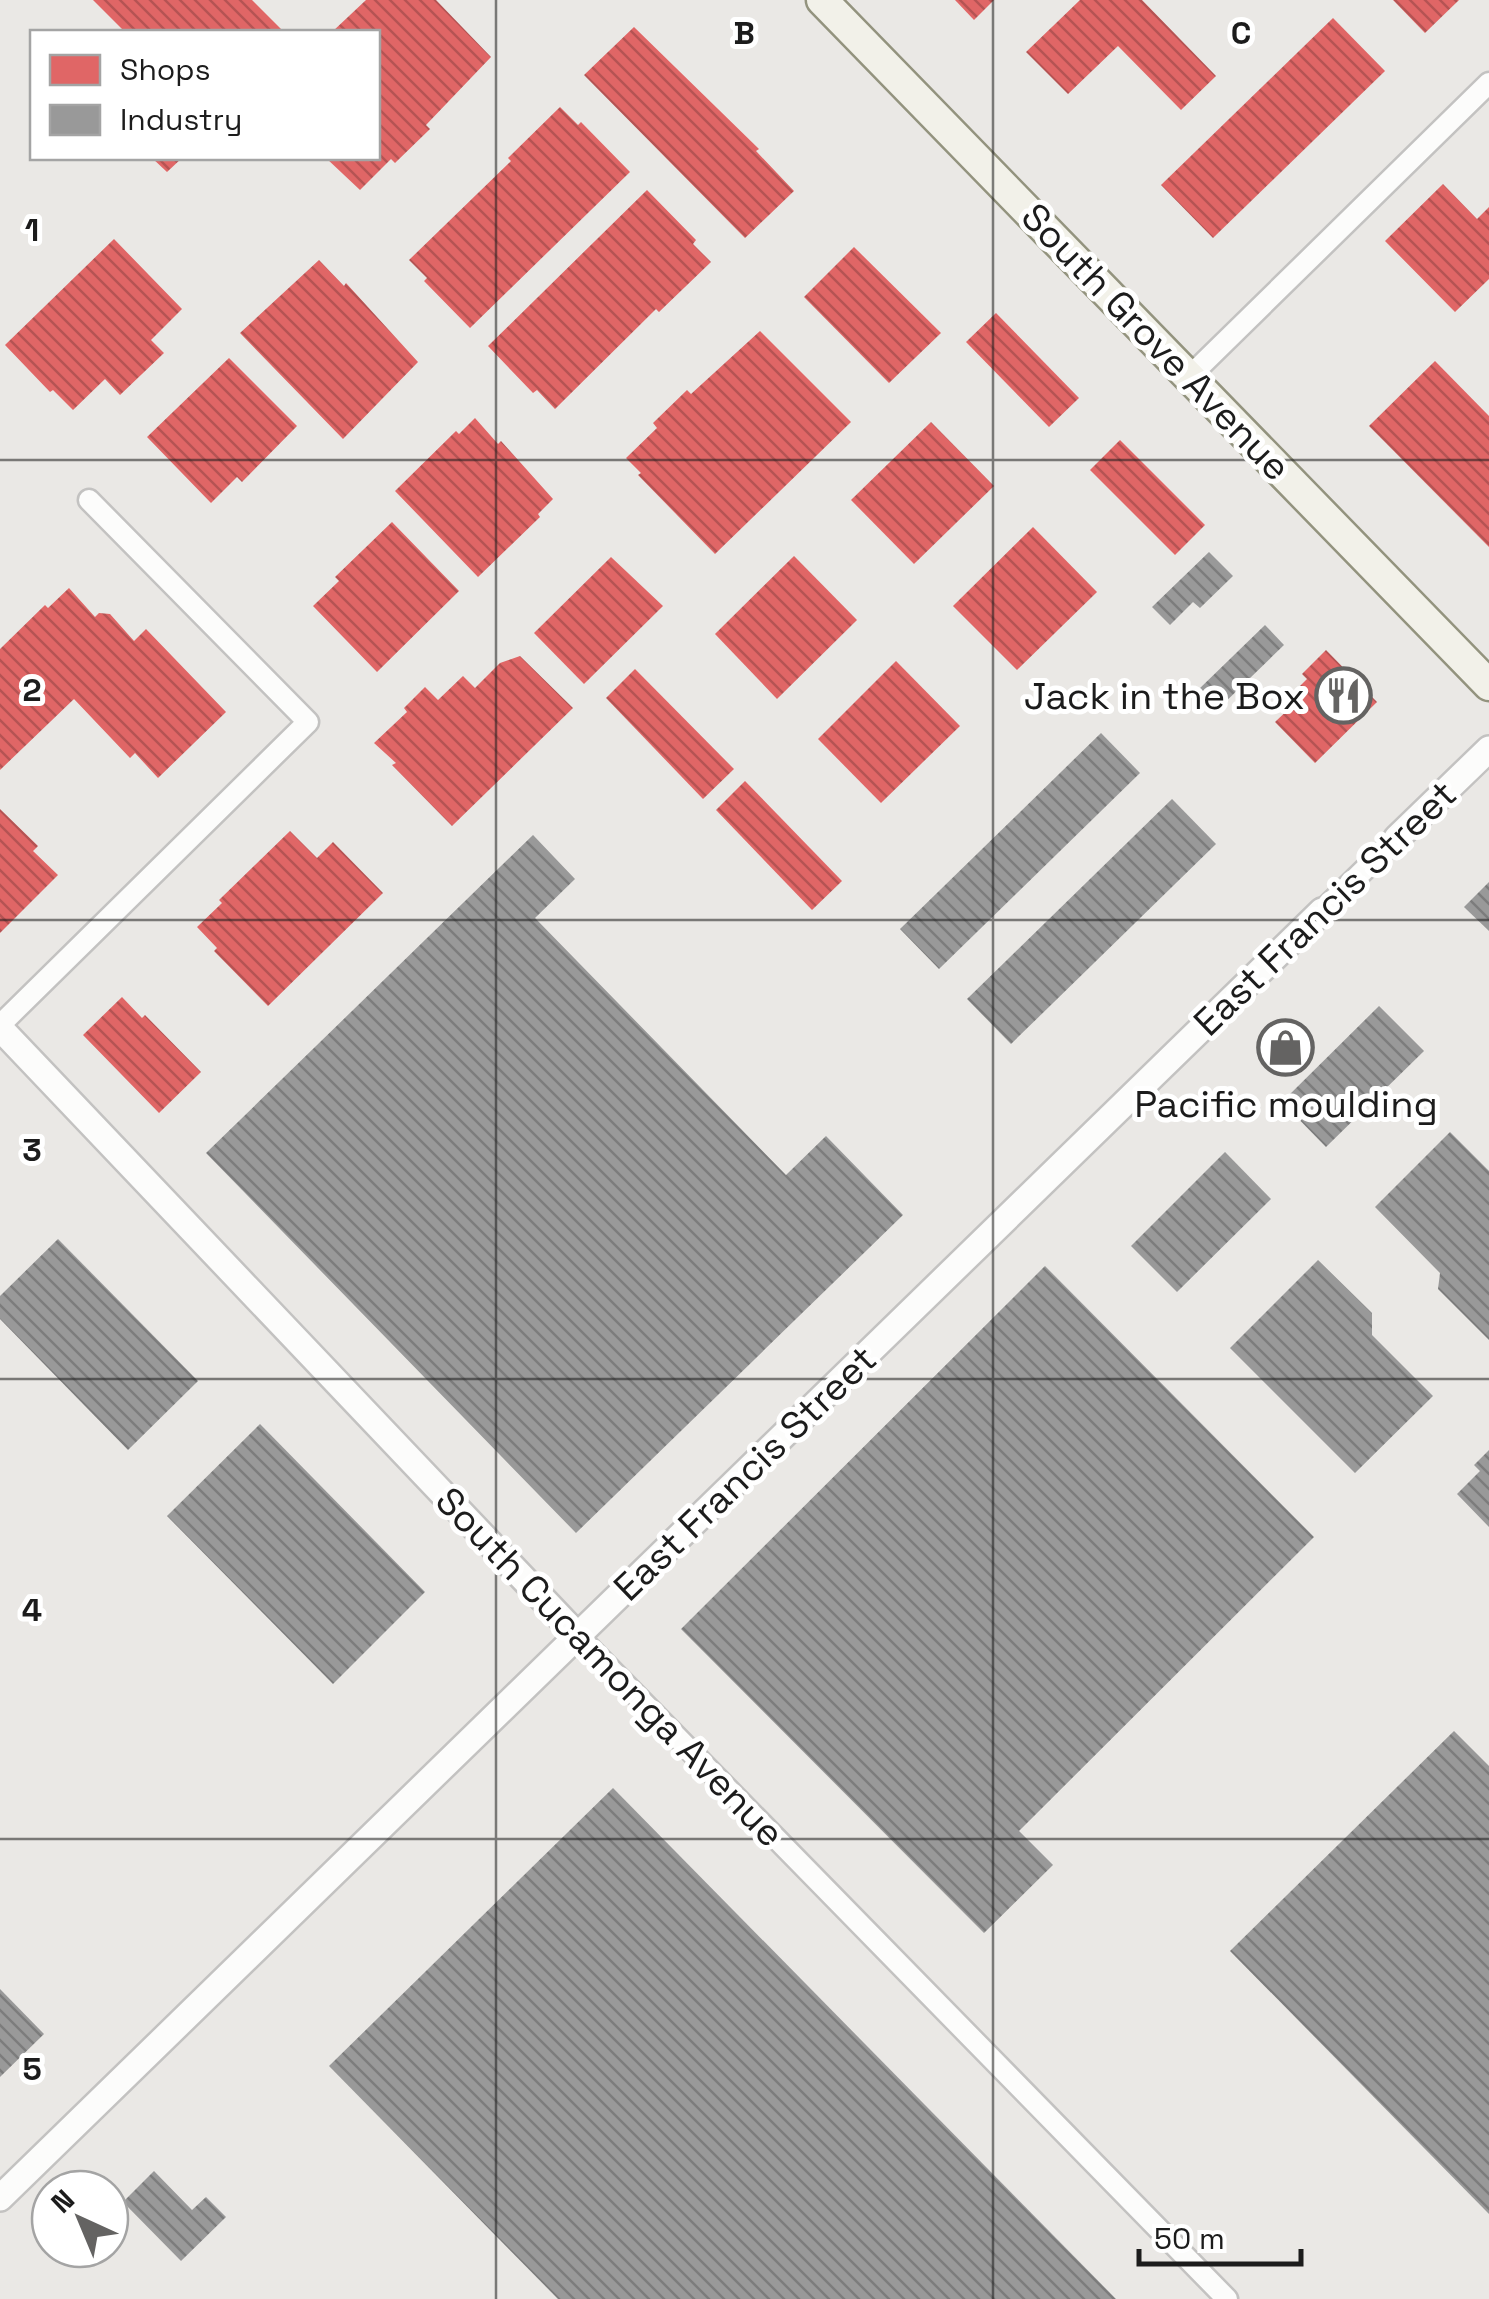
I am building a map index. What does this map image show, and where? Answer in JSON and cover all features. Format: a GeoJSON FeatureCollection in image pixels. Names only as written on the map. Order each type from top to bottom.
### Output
{"type":"FeatureCollection","features":[{"type":"Feature","properties":{"kind":"main road","name":"South Grove Avenue"},"geometry":{"type":"LineString","coordinates":[[822,0],[1489,685]]}},
{"type":"Feature","properties":{"kind":"street"},"geometry":{"type":"LineString","coordinates":[[1190,376],[1489,83]]}},
{"type":"Feature","properties":{"kind":"street"},"geometry":{"type":"LineString","coordinates":[[0,1027],[308,722],[89,500]]}},
{"type":"Feature","properties":{"kind":"street","name":"East Francis Street"},"geometry":{"type":"LineString","coordinates":[[0,2198],[1489,749]]}},
{"type":"Feature","properties":{"kind":"street","name":"South Cucamonga Avenue"},"geometry":{"type":"LineString","coordinates":[[0,1027],[578,1636],[1228,2299]]}},
{"type":"Feature","properties":{"kind":"building: Shops"},"geometry":{"type":"Polygon","coordinates":[[[93,0],[252,0],[282,30],[123,30],[93,0]]]}},
{"type":"Feature","properties":{"kind":"building: Shops"},"geometry":{"type":"Polygon","coordinates":[[[366,0],[436,0],[491,57],[426,125],[430,129],[395,163],[391,159],[360,190],[328,160],[380,160],[380,30],[334,30],[366,0]]]}},
{"type":"Feature","properties":{"kind":"building: Shops"},"geometry":{"type":"Polygon","coordinates":[[[955,0],[994,0],[974,20],[955,0]]]}},
{"type":"Feature","properties":{"kind":"building: Shops"},"geometry":{"type":"Polygon","coordinates":[[[1080,0],[1142,0],[1216,76],[1181,110],[1118,46],[1068,94],[1026,52],[1080,0]]]}},
{"type":"Feature","properties":{"kind":"building: Shops"},"geometry":{"type":"Polygon","coordinates":[[[1393,0],[1459,0],[1425,33],[1393,0]]]}},
{"type":"Feature","properties":{"kind":"building: Shops"},"geometry":{"type":"Polygon","coordinates":[[[1333,18],[1385,71],[1213,238],[1161,185],[1333,18]]]}},
{"type":"Feature","properties":{"kind":"building: Shops"},"geometry":{"type":"Polygon","coordinates":[[[634,27],[759,149],[756,151],[794,191],[745,238],[584,75],[634,27]]]}},
{"type":"Feature","properties":{"kind":"building: Shops"},"geometry":{"type":"Polygon","coordinates":[[[560,107],[578,125],[581,122],[630,172],[470,328],[409,260],[511,161],[508,158],[560,107]]]}},
{"type":"Feature","properties":{"kind":"building: Shops"},"geometry":{"type":"Polygon","coordinates":[[[154,160],[180,160],[167,172],[154,160]]]}},
{"type":"Feature","properties":{"kind":"building: Shops"},"geometry":{"type":"Polygon","coordinates":[[[1443,184],[1477,219],[1489,207],[1489,279],[1455,312],[1385,241],[1443,184]]]}},
{"type":"Feature","properties":{"kind":"building: Shops"},"geometry":{"type":"Polygon","coordinates":[[[647,190],[696,240],[693,244],[711,262],[659,312],[656,309],[555,409],[537,390],[533,393],[488,346],[647,190]]]}},
{"type":"Feature","properties":{"kind":"building: Shops"},"geometry":{"type":"Polygon","coordinates":[[[114,239],[182,309],[151,340],[164,353],[120,395],[105,379],[73,410],[5,345],[114,239]]]}},
{"type":"Feature","properties":{"kind":"building: Shops"},"geometry":{"type":"Polygon","coordinates":[[[854,247],[941,333],[889,383],[804,297],[854,247]]]}},
{"type":"Feature","properties":{"kind":"building: Shops"},"geometry":{"type":"Polygon","coordinates":[[[319,260],[344,286],[346,283],[418,362],[343,439],[240,333],[319,260]]]}},
{"type":"Feature","properties":{"kind":"building: Shops"},"geometry":{"type":"Polygon","coordinates":[[[996,313],[1079,398],[1049,427],[966,342],[996,313]]]}},
{"type":"Feature","properties":{"kind":"building: Shops"},"geometry":{"type":"Polygon","coordinates":[[[760,331],[851,422],[715,554],[626,458],[657,428],[653,423],[687,390],[691,394],[760,331]]]}},
{"type":"Feature","properties":{"kind":"building: Shops"},"geometry":{"type":"Polygon","coordinates":[[[229,358],[297,426],[242,482],[237,477],[211,503],[147,437],[229,358]]]}},
{"type":"Feature","properties":{"kind":"building: Shops"},"geometry":{"type":"Polygon","coordinates":[[[1435,361],[1489,416],[1489,547],[1369,426],[1435,361]]]}},
{"type":"Feature","properties":{"kind":"building: Shops"},"geometry":{"type":"Polygon","coordinates":[[[475,418],[553,499],[538,514],[540,517],[478,577],[395,491],[456,431],[459,434],[475,418]]]}},
{"type":"Feature","properties":{"kind":"building: Shops"},"geometry":{"type":"Polygon","coordinates":[[[931,422],[994,486],[914,564],[851,500],[931,422]]]}},
{"type":"Feature","properties":{"kind":"building: Shops"},"geometry":{"type":"Polygon","coordinates":[[[1120,440],[1205,525],[1175,555],[1090,470],[1120,440]]]}},
{"type":"Feature","properties":{"kind":"building: Shops"},"geometry":{"type":"Polygon","coordinates":[[[392,522],[459,591],[377,672],[313,606],[339,581],[335,577],[392,522]]]}},
{"type":"Feature","properties":{"kind":"building: Shops"},"geometry":{"type":"Polygon","coordinates":[[[1033,527],[1097,592],[1017,670],[953,606],[1033,527]]]}},
{"type":"Feature","properties":{"kind":"building: Shops"},"geometry":{"type":"Polygon","coordinates":[[[794,556],[857,620],[777,699],[715,634],[794,556]]]}},
{"type":"Feature","properties":{"kind":"building: Shops"},"geometry":{"type":"Polygon","coordinates":[[[611,557],[663,606],[584,684],[534,633],[611,557]]]}},
{"type":"Feature","properties":{"kind":"building: Shops"},"geometry":{"type":"Polygon","coordinates":[[[69,588],[95,617],[99,613],[110,614],[134,641],[146,629],[226,712],[158,778],[135,753],[130,758],[74,699],[0,770],[0,649],[45,605],[48,608],[69,588]]]}},
{"type":"Feature","properties":{"kind":"building: Shops"},"geometry":{"type":"Polygon","coordinates":[[[1326,650],[1377,702],[1315,763],[1275,722],[1295,703],[1289,697],[1307,679],[1302,674],[1326,650]]]}},
{"type":"Feature","properties":{"kind":"building: Shops"},"geometry":{"type":"Polygon","coordinates":[[[520,656],[573,708],[452,826],[374,743],[407,712],[404,708],[425,687],[438,700],[463,676],[475,688],[500,663],[520,656]]]}},
{"type":"Feature","properties":{"kind":"building: Shops"},"geometry":{"type":"Polygon","coordinates":[[[896,661],[960,726],[881,803],[818,739],[896,661]]]}},
{"type":"Feature","properties":{"kind":"building: Shops"},"geometry":{"type":"Polygon","coordinates":[[[635,669],[734,769],[703,799],[606,698],[635,669]]]}},
{"type":"Feature","properties":{"kind":"building: Shops"},"geometry":{"type":"Polygon","coordinates":[[[745,781],[842,881],[812,910],[716,810],[745,781]]]}},
{"type":"Feature","properties":{"kind":"building: Shops"},"geometry":{"type":"Polygon","coordinates":[[[0,809],[38,846],[33,851],[58,875],[0,933],[0,809]]]}},
{"type":"Feature","properties":{"kind":"building: Shops"},"geometry":{"type":"Polygon","coordinates":[[[290,831],[317,858],[333,842],[383,893],[268,1006],[214,951],[217,948],[197,927],[290,831]]]}},
{"type":"Feature","properties":{"kind":"building: Shops"},"geometry":{"type":"Polygon","coordinates":[[[122,997],[201,1072],[159,1113],[83,1035],[122,997]]]}},
{"type":"Feature","properties":{"kind":"building: Industry"},"geometry":{"type":"Polygon","coordinates":[[[1209,552],[1233,576],[1200,608],[1193,602],[1170,625],[1152,607],[1209,552]]]}},
{"type":"Feature","properties":{"kind":"building: Industry"},"geometry":{"type":"Polygon","coordinates":[[[1265,625],[1284,645],[1216,711],[1197,691],[1265,625]]]}},
{"type":"Feature","properties":{"kind":"building: Industry"},"geometry":{"type":"Polygon","coordinates":[[[1101,733],[1140,773],[939,969],[900,929],[1101,733]]]}},
{"type":"Feature","properties":{"kind":"building: Industry"},"geometry":{"type":"Polygon","coordinates":[[[1172,799],[1216,844],[1011,1044],[967,999],[1172,799]]]}},
{"type":"Feature","properties":{"kind":"building: Industry"},"geometry":{"type":"Polygon","coordinates":[[[533,835],[575,879],[535,918],[786,1175],[826,1136],[903,1215],[576,1533],[206,1153],[533,835]]]}},
{"type":"Feature","properties":{"kind":"building: Industry"},"geometry":{"type":"Polygon","coordinates":[[[1489,882],[1489,931],[1464,907],[1489,882]]]}},
{"type":"Feature","properties":{"kind":"building: Industry"},"geometry":{"type":"Polygon","coordinates":[[[1379,1006],[1424,1051],[1326,1147],[1282,1102],[1379,1006]]]}},
{"type":"Feature","properties":{"kind":"building: Industry"},"geometry":{"type":"Polygon","coordinates":[[[1450,1132],[1489,1171],[1489,1340],[1438,1289],[1440,1273],[1375,1207],[1450,1132]]]}},
{"type":"Feature","properties":{"kind":"building: Industry"},"geometry":{"type":"Polygon","coordinates":[[[1225,1152],[1271,1199],[1177,1292],[1131,1246],[1225,1152]]]}},
{"type":"Feature","properties":{"kind":"building: Industry"},"geometry":{"type":"Polygon","coordinates":[[[58,1239],[198,1381],[128,1450],[0,1319],[0,1296],[58,1239]]]}},
{"type":"Feature","properties":{"kind":"building: Industry"},"geometry":{"type":"Polygon","coordinates":[[[1318,1260],[1372,1313],[1372,1335],[1433,1396],[1355,1473],[1230,1348],[1318,1260]]]}},
{"type":"Feature","properties":{"kind":"building: Industry"},"geometry":{"type":"Polygon","coordinates":[[[1045,1266],[1314,1537],[1019,1831],[1053,1865],[984,1933],[681,1629],[1045,1266]]]}},
{"type":"Feature","properties":{"kind":"building: Industry"},"geometry":{"type":"Polygon","coordinates":[[[260,1424],[425,1592],[333,1684],[167,1516],[260,1424]]]}},
{"type":"Feature","properties":{"kind":"building: Industry"},"geometry":{"type":"Polygon","coordinates":[[[1489,1450],[1489,1527],[1457,1494],[1480,1471],[1474,1465],[1489,1450]]]}},
{"type":"Feature","properties":{"kind":"building: Industry"},"geometry":{"type":"Polygon","coordinates":[[[1454,1731],[1489,1766],[1489,2214],[1230,1951],[1454,1731]]]}},
{"type":"Feature","properties":{"kind":"building: Industry"},"geometry":{"type":"Polygon","coordinates":[[[613,1788],[1116,2299],[558,2299],[329,2066],[613,1788]]]}},
{"type":"Feature","properties":{"kind":"building: Industry"},"geometry":{"type":"Polygon","coordinates":[[[0,1989],[44,2034],[0,2077],[0,1989]]]}},
{"type":"Feature","properties":{"kind":"building: Industry"},"geometry":{"type":"Polygon","coordinates":[[[154,2171],[192,2210],[206,2197],[226,2217],[181,2261],[130,2209],[130,2195],[154,2171]]]}},
{"type":"Feature","properties":{"kind":"place","name":"Jack in the Box"},"geometry":{"type":"Point","coordinates":[1344,696]}},
{"type":"Feature","properties":{"kind":"place","name":"Pacific moulding"},"geometry":{"type":"Point","coordinates":[1286,1047]}}]}
